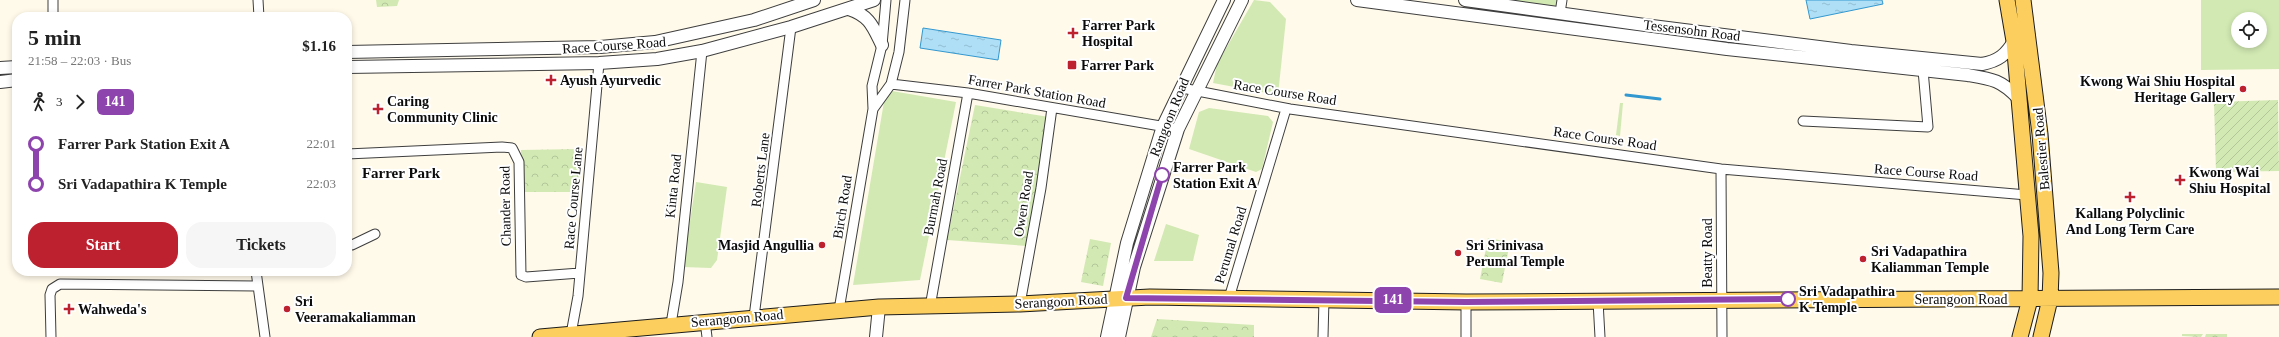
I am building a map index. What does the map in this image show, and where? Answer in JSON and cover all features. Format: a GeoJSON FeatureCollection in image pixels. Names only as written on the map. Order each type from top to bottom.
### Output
{"type":"FeatureCollection","features":[{"type":"Feature","properties":{"kind":"main road","name":"Balestier Road"},"geometry":{"type":"LineString","coordinates":[[2007,0],[2014,42],[2031,236],[2030,299],[2020,337]]}},
{"type":"Feature","properties":{"kind":"main road","name":"Balestier Road"},"geometry":{"type":"LineString","coordinates":[[2023,0],[2040,134],[2051,262],[2050,299],[2041,337]]}},
{"type":"Feature","properties":{"kind":"main road","name":"Serangoon Road"},"geometry":{"type":"LineString","coordinates":[[540,337],[571,334],[612,333],[671,324],[879,307],[1020,304],[1120,298],[1324,299],[1466,302],[1721,299],[2279,297]]}},
{"type":"Feature","properties":{"kind":"street"},"geometry":{"type":"LineString","coordinates":[[53,0],[53,12]]}},
{"type":"Feature","properties":{"kind":"street"},"geometry":{"type":"LineString","coordinates":[[258,0],[258,12]]}},
{"type":"Feature","properties":{"kind":"street","name":"Race Course Road"},"geometry":{"type":"LineString","coordinates":[[352,52],[600,47],[655,42],[754,20],[814,0]]}},
{"type":"Feature","properties":{"kind":"street","name":"Race Course Road"},"geometry":{"type":"LineString","coordinates":[[352,67],[599,64],[657,59],[702,51],[791,27],[874,0]]}},
{"type":"Feature","properties":{"kind":"street","name":"Birch Road"},"geometry":{"type":"LineString","coordinates":[[839,310],[873,109],[872,86],[882,45],[886,0]]}},
{"type":"Feature","properties":{"kind":"street","name":"Birch Road"},"geometry":{"type":"LineString","coordinates":[[873,109],[891,84],[899,52],[905,0]]}},
{"type":"Feature","properties":{"kind":"street","name":"Rangoon Road"},"geometry":{"type":"LineString","coordinates":[[1120,298],[1127,243],[1163,126],[1224,0]]}},
{"type":"Feature","properties":{"kind":"street","name":"Rangoon Road"},"geometry":{"type":"LineString","coordinates":[[1120,298],[1178,129],[1194,92],[1242,0]]}},
{"type":"Feature","properties":{"kind":"street","name":"Tessensohn Road"},"geometry":{"type":"LineString","coordinates":[[1357,0],[1627,37],[1994,79],[2003,83],[2018,98]]}},
{"type":"Feature","properties":{"kind":"street","name":"Tessensohn Road"},"geometry":{"type":"LineString","coordinates":[[1465,0],[1851,51],[1982,64],[1993,62],[2001,58],[2014,42]]}},
{"type":"Feature","properties":{"kind":"street"},"geometry":{"type":"LineString","coordinates":[[1560,13],[1562,0]]}},
{"type":"Feature","properties":{"kind":"street"},"geometry":{"type":"LineString","coordinates":[[849,9],[858,12],[868,19],[882,45]]}},
{"type":"Feature","properties":{"kind":"street","name":"Roberts Lane"},"geometry":{"type":"LineString","coordinates":[[754,317],[791,27]]}},
{"type":"Feature","properties":{"kind":"street","name":"Kinta Road"},"geometry":{"type":"LineString","coordinates":[[671,324],[678,282],[702,51]]}},
{"type":"Feature","properties":{"kind":"street","name":"Race Course Lane"},"geometry":{"type":"LineString","coordinates":[[571,334],[580,273],[599,64]]}},
{"type":"Feature","properties":{"kind":"street"},"geometry":{"type":"LineString","coordinates":[[0,68],[12,67]]}},
{"type":"Feature","properties":{"kind":"street"},"geometry":{"type":"LineString","coordinates":[[1803,121],[1928,127],[1923,70]]}},
{"type":"Feature","properties":{"kind":"street"},"geometry":{"type":"LineString","coordinates":[[0,82],[12,81]]}},
{"type":"Feature","properties":{"kind":"street","name":"Farrer Park Station Road"},"geometry":{"type":"LineString","coordinates":[[891,84],[968,93],[1178,129]]}},
{"type":"Feature","properties":{"kind":"street","name":"Race Course Road"},"geometry":{"type":"LineString","coordinates":[[1182,88],[1194,92],[1286,109],[1721,169],[2027,195]]}},
{"type":"Feature","properties":{"kind":"street","name":"Burmah Road"},"geometry":{"type":"LineString","coordinates":[[930,307],[968,93]]}},
{"type":"Feature","properties":{"kind":"street","name":"Owen Road"},"geometry":{"type":"LineString","coordinates":[[1020,304],[1041,188],[1052,108]]}},
{"type":"Feature","properties":{"kind":"street","name":"Perumal Road"},"geometry":{"type":"LineString","coordinates":[[1229,298],[1286,109]]}},
{"type":"Feature","properties":{"kind":"street","name":"Chander Road"},"geometry":{"type":"LineString","coordinates":[[352,154],[502,147],[512,148],[519,162],[520,271],[523,277],[580,273]]}},
{"type":"Feature","properties":{"kind":"street","name":"Beatty Road"},"geometry":{"type":"LineString","coordinates":[[1721,169],[1722,337]]}},
{"type":"Feature","properties":{"kind":"street"},"geometry":{"type":"LineString","coordinates":[[352,245],[375,234]]}},
{"type":"Feature","properties":{"kind":"street"},"geometry":{"type":"LineString","coordinates":[[257,276],[265,337]]}},
{"type":"Feature","properties":{"kind":"street"},"geometry":{"type":"LineString","coordinates":[[51,337],[50,295],[56,286],[60,284],[258,286]]}},
{"type":"Feature","properties":{"kind":"street"},"geometry":{"type":"LineString","coordinates":[[1107,337],[1120,298]]}},
{"type":"Feature","properties":{"kind":"street"},"geometry":{"type":"LineString","coordinates":[[1119,337],[1120,298]]}},
{"type":"Feature","properties":{"kind":"street"},"geometry":{"type":"LineString","coordinates":[[1323,337],[1324,299]]}},
{"type":"Feature","properties":{"kind":"street"},"geometry":{"type":"LineString","coordinates":[[1598,300],[1600,337]]}},
{"type":"Feature","properties":{"kind":"street"},"geometry":{"type":"LineString","coordinates":[[1466,302],[1466,337]]}},
{"type":"Feature","properties":{"kind":"street"},"geometry":{"type":"LineString","coordinates":[[876,337],[879,307]]}},
{"type":"Feature","properties":{"kind":"street"},"geometry":{"type":"LineString","coordinates":[[705,321],[707,337]]}},
{"type":"Feature","properties":{"kind":"green space"},"geometry":{"type":"Polygon","coordinates":[[[376,0],[399,0],[397,6],[377,7],[376,0]]]}},
{"type":"Feature","properties":{"kind":"green space"},"geometry":{"type":"Polygon","coordinates":[[[1254,0],[1270,2],[1286,19],[1278,95],[1213,83],[1217,64],[1254,0]]]}},
{"type":"Feature","properties":{"kind":"green space"},"geometry":{"type":"Polygon","coordinates":[[[1465,0],[1561,0],[1560,13],[1465,0]]]}},
{"type":"Feature","properties":{"kind":"green space"},"geometry":{"type":"Polygon","coordinates":[[[2201,0],[2279,0],[2279,69],[2201,70],[2201,0]]]}},
{"type":"Feature","properties":{"kind":"green space"},"geometry":{"type":"Polygon","coordinates":[[[886,90],[956,102],[920,280],[853,285],[886,90]]]}},
{"type":"Feature","properties":{"kind":"green space"},"geometry":{"type":"Polygon","coordinates":[[[2278,100],[2279,171],[2216,172],[2214,102],[2278,100]]]}},
{"type":"Feature","properties":{"kind":"green space"},"geometry":{"type":"Polygon","coordinates":[[[1620,103],[1623,103],[1620,136],[1616,135],[1620,103]]]}},
{"type":"Feature","properties":{"kind":"green space"},"geometry":{"type":"Polygon","coordinates":[[[975,105],[1049,117],[1027,246],[947,240],[975,105]]]}},
{"type":"Feature","properties":{"kind":"green space"},"geometry":{"type":"Polygon","coordinates":[[[1209,108],[1268,116],[1273,122],[1262,169],[1256,172],[1189,149],[1199,112],[1209,108]]]}},
{"type":"Feature","properties":{"kind":"green space"},"geometry":{"type":"Polygon","coordinates":[[[579,149],[580,192],[522,192],[521,150],[579,149]]]}},
{"type":"Feature","properties":{"kind":"green space"},"geometry":{"type":"Polygon","coordinates":[[[696,182],[727,187],[717,260],[711,268],[683,267],[696,182]]]}},
{"type":"Feature","properties":{"kind":"green space"},"geometry":{"type":"Polygon","coordinates":[[[1166,224],[1199,235],[1193,261],[1154,261],[1166,224]]]}},
{"type":"Feature","properties":{"kind":"green space"},"geometry":{"type":"Polygon","coordinates":[[[1488,238],[1510,242],[1502,283],[1480,279],[1488,238]]]}},
{"type":"Feature","properties":{"kind":"green space"},"geometry":{"type":"Polygon","coordinates":[[[1090,239],[1111,243],[1103,286],[1081,282],[1090,239]]]}},
{"type":"Feature","properties":{"kind":"green space"},"geometry":{"type":"Polygon","coordinates":[[[1157,319],[1254,325],[1254,337],[1151,337],[1157,319]]]}},
{"type":"Feature","properties":{"kind":"green space"},"geometry":{"type":"Polygon","coordinates":[[[2182,334],[2203,334],[2201,337],[2182,336],[2182,334]]]}},
{"type":"Feature","properties":{"kind":"green space"},"geometry":{"type":"Polygon","coordinates":[[[2206,334],[2227,334],[2227,337],[2205,337],[2206,334]]]}},
{"type":"Feature","properties":{"kind":"water"},"geometry":{"type":"Polygon","coordinates":[[[1806,0],[1882,0],[1883,4],[1810,19],[1806,0]]]}},
{"type":"Feature","properties":{"kind":"water"},"geometry":{"type":"Polygon","coordinates":[[[923,28],[1001,40],[998,60],[920,48],[923,28]]]}},
{"type":"Feature","properties":{"kind":"waterway"},"geometry":{"type":"LineString","coordinates":[[1626,95],[1660,99]]}},
{"type":"Feature","properties":{"kind":"bus line","name":"141"},"geometry":{"type":"LineString","coordinates":[[1162,175],[1152,204],[1126,298],[1324,299],[1466,302],[1788,299]]}},
{"type":"Feature","properties":{"kind":"place","name":"Farrer Park Hospital"},"geometry":{"type":"Point","coordinates":[1073,33]}},
{"type":"Feature","properties":{"kind":"place","name":"Farrer Park"},"geometry":{"type":"Point","coordinates":[1072,65]}},
{"type":"Feature","properties":{"kind":"place","name":"Ayush Ayurvedic"},"geometry":{"type":"Point","coordinates":[551,80]}},
{"type":"Feature","properties":{"kind":"place","name":"Kwong Wai Shiu Hospital Heritage Gallery"},"geometry":{"type":"Point","coordinates":[2243,89]}},
{"type":"Feature","properties":{"kind":"place","name":"Caring Community Clinic"},"geometry":{"type":"Point","coordinates":[378,109]}},
{"type":"Feature","properties":{"kind":"place","name":"Farrer Park Station Exit A"},"geometry":{"type":"Point","coordinates":[1162,175]}},
{"type":"Feature","properties":{"kind":"place","name":"Kwong Wai Shiu Hospital"},"geometry":{"type":"Point","coordinates":[2180,180]}},
{"type":"Feature","properties":{"kind":"place","name":"Kallang Polyclinic And Long Term Care"},"geometry":{"type":"Point","coordinates":[2130,197]}},
{"type":"Feature","properties":{"kind":"place","name":"Masjid Angullia"},"geometry":{"type":"Point","coordinates":[822,245]}},
{"type":"Feature","properties":{"kind":"place","name":"Sri Srinivasa Perumal Temple"},"geometry":{"type":"Point","coordinates":[1458,253]}},
{"type":"Feature","properties":{"kind":"place","name":"Sri Vadapathira Kaliamman Temple"},"geometry":{"type":"Point","coordinates":[1863,259]}},
{"type":"Feature","properties":{"kind":"place","name":"Sri Vadapathira K Temple"},"geometry":{"type":"Point","coordinates":[1788,299]}},
{"type":"Feature","properties":{"kind":"place","name":"Wahweda's"},"geometry":{"type":"Point","coordinates":[69,309]}},
{"type":"Feature","properties":{"kind":"place","name":"Sri Veeramakaliamman"},"geometry":{"type":"Point","coordinates":[287,309]}},
{"type":"Feature","properties":{"kind":"district","name":"Farrer Park"},"geometry":{"type":"Point","coordinates":[401,173]}}]}
